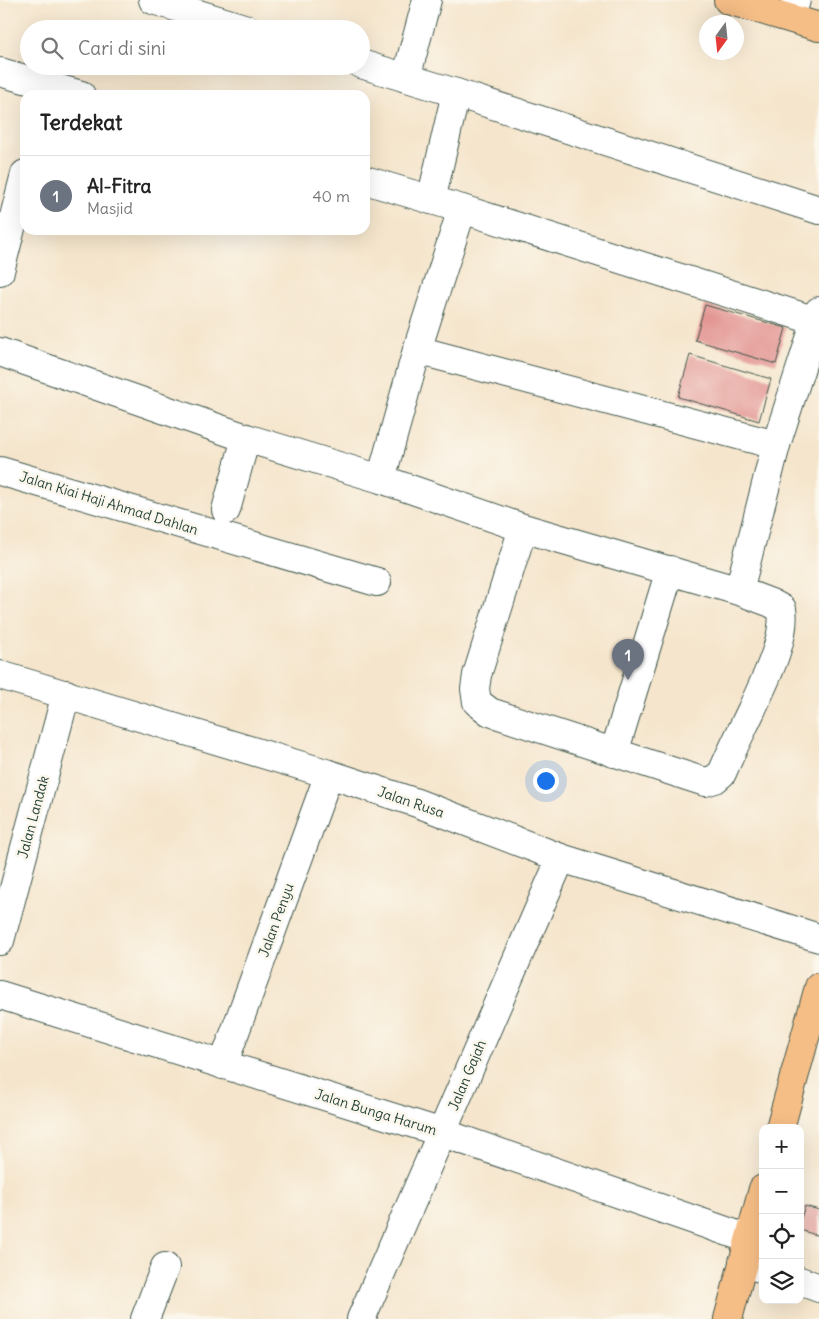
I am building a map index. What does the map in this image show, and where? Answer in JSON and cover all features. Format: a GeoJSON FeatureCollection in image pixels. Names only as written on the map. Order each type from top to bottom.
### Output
{"type":"FeatureCollection","features":[{"type":"Feature","properties":{"kind":"main road"},"geometry":{"type":"LineString","coordinates":[[728,0],[793,9],[819,27]]}},
{"type":"Feature","properties":{"kind":"main road"},"geometry":{"type":"LineString","coordinates":[[781,1124],[819,987]]}},
{"type":"Feature","properties":{"kind":"main road"},"geometry":{"type":"LineString","coordinates":[[728,1319],[752,1256],[759,1213]]}},
{"type":"Feature","properties":{"kind":"street"},"geometry":{"type":"LineString","coordinates":[[153,0],[218,20]]}},
{"type":"Feature","properties":{"kind":"street"},"geometry":{"type":"LineString","coordinates":[[406,78],[427,0]]}},
{"type":"Feature","properties":{"kind":"street"},"geometry":{"type":"LineString","coordinates":[[370,67],[819,210]]}},
{"type":"Feature","properties":{"kind":"street"},"geometry":{"type":"LineString","coordinates":[[0,72],[47,90]]}},
{"type":"Feature","properties":{"kind":"street"},"geometry":{"type":"LineString","coordinates":[[431,200],[456,93]]}},
{"type":"Feature","properties":{"kind":"street"},"geometry":{"type":"LineString","coordinates":[[370,182],[818,316],[776,445],[739,591]]}},
{"type":"Feature","properties":{"kind":"street"},"geometry":{"type":"LineString","coordinates":[[0,271],[20,193]]}},
{"type":"Feature","properties":{"kind":"street"},"geometry":{"type":"LineString","coordinates":[[381,479],[417,350],[462,209]]}},
{"type":"Feature","properties":{"kind":"street"},"geometry":{"type":"LineString","coordinates":[[417,350],[776,445]]}},
{"type":"Feature","properties":{"kind":"street"},"geometry":{"type":"LineString","coordinates":[[0,352],[246,438],[381,479],[523,528],[670,570],[772,603],[782,609],[784,618],[783,629],[769,670],[722,773],[715,779],[705,782],[614,753],[490,712],[477,702],[474,689],[477,675],[523,528]]}},
{"type":"Feature","properties":{"kind":"street"},"geometry":{"type":"LineString","coordinates":[[226,510],[246,438]]}},
{"type":"Feature","properties":{"kind":"street","name":"Jalan Kiai Haji Ahmad Dahlan"},"geometry":{"type":"LineString","coordinates":[[0,471],[376,582]]}},
{"type":"Feature","properties":{"kind":"street"},"geometry":{"type":"LineString","coordinates":[[614,753],[670,570]]}},
{"type":"Feature","properties":{"kind":"street","name":"Jalan Rusa"},"geometry":{"type":"LineString","coordinates":[[0,675],[329,774],[417,804],[561,858],[819,938]]}},
{"type":"Feature","properties":{"kind":"street","name":"Jalan Landak"},"geometry":{"type":"LineString","coordinates":[[0,941],[66,694]]}},
{"type":"Feature","properties":{"kind":"street","name":"Jalan Penyu"},"geometry":{"type":"LineString","coordinates":[[223,1065],[329,774]]}},
{"type":"Feature","properties":{"kind":"street","name":"Jalan Gajah"},"geometry":{"type":"LineString","coordinates":[[361,1319],[561,858]]}},
{"type":"Feature","properties":{"kind":"street","name":"Jalan Bunga Harum"},"geometry":{"type":"LineString","coordinates":[[0,995],[442,1133],[752,1256]]}},
{"type":"Feature","properties":{"kind":"street"},"geometry":{"type":"LineString","coordinates":[[145,1319],[165,1267]]}},
{"type":"Feature","properties":{"kind":"street"},"geometry":{"type":"LineString","coordinates":[[804,1282],[819,1288]]}},
{"type":"Feature","properties":{"kind":"building"},"geometry":{"type":"Polygon","coordinates":[[[705,305],[786,328],[776,364],[695,340],[705,305]]]}},
{"type":"Feature","properties":{"kind":"building"},"geometry":{"type":"Polygon","coordinates":[[[690,355],[771,379],[759,421],[678,397],[690,355]]]}},
{"type":"Feature","properties":{"kind":"building"},"geometry":{"type":"Polygon","coordinates":[[[805,1206],[819,1210],[819,1236],[804,1231],[805,1206]]]}},
{"type":"Feature","properties":{"kind":"place","name":"Al-Fitra"},"geometry":{"type":"Point","coordinates":[628,680]}}]}
